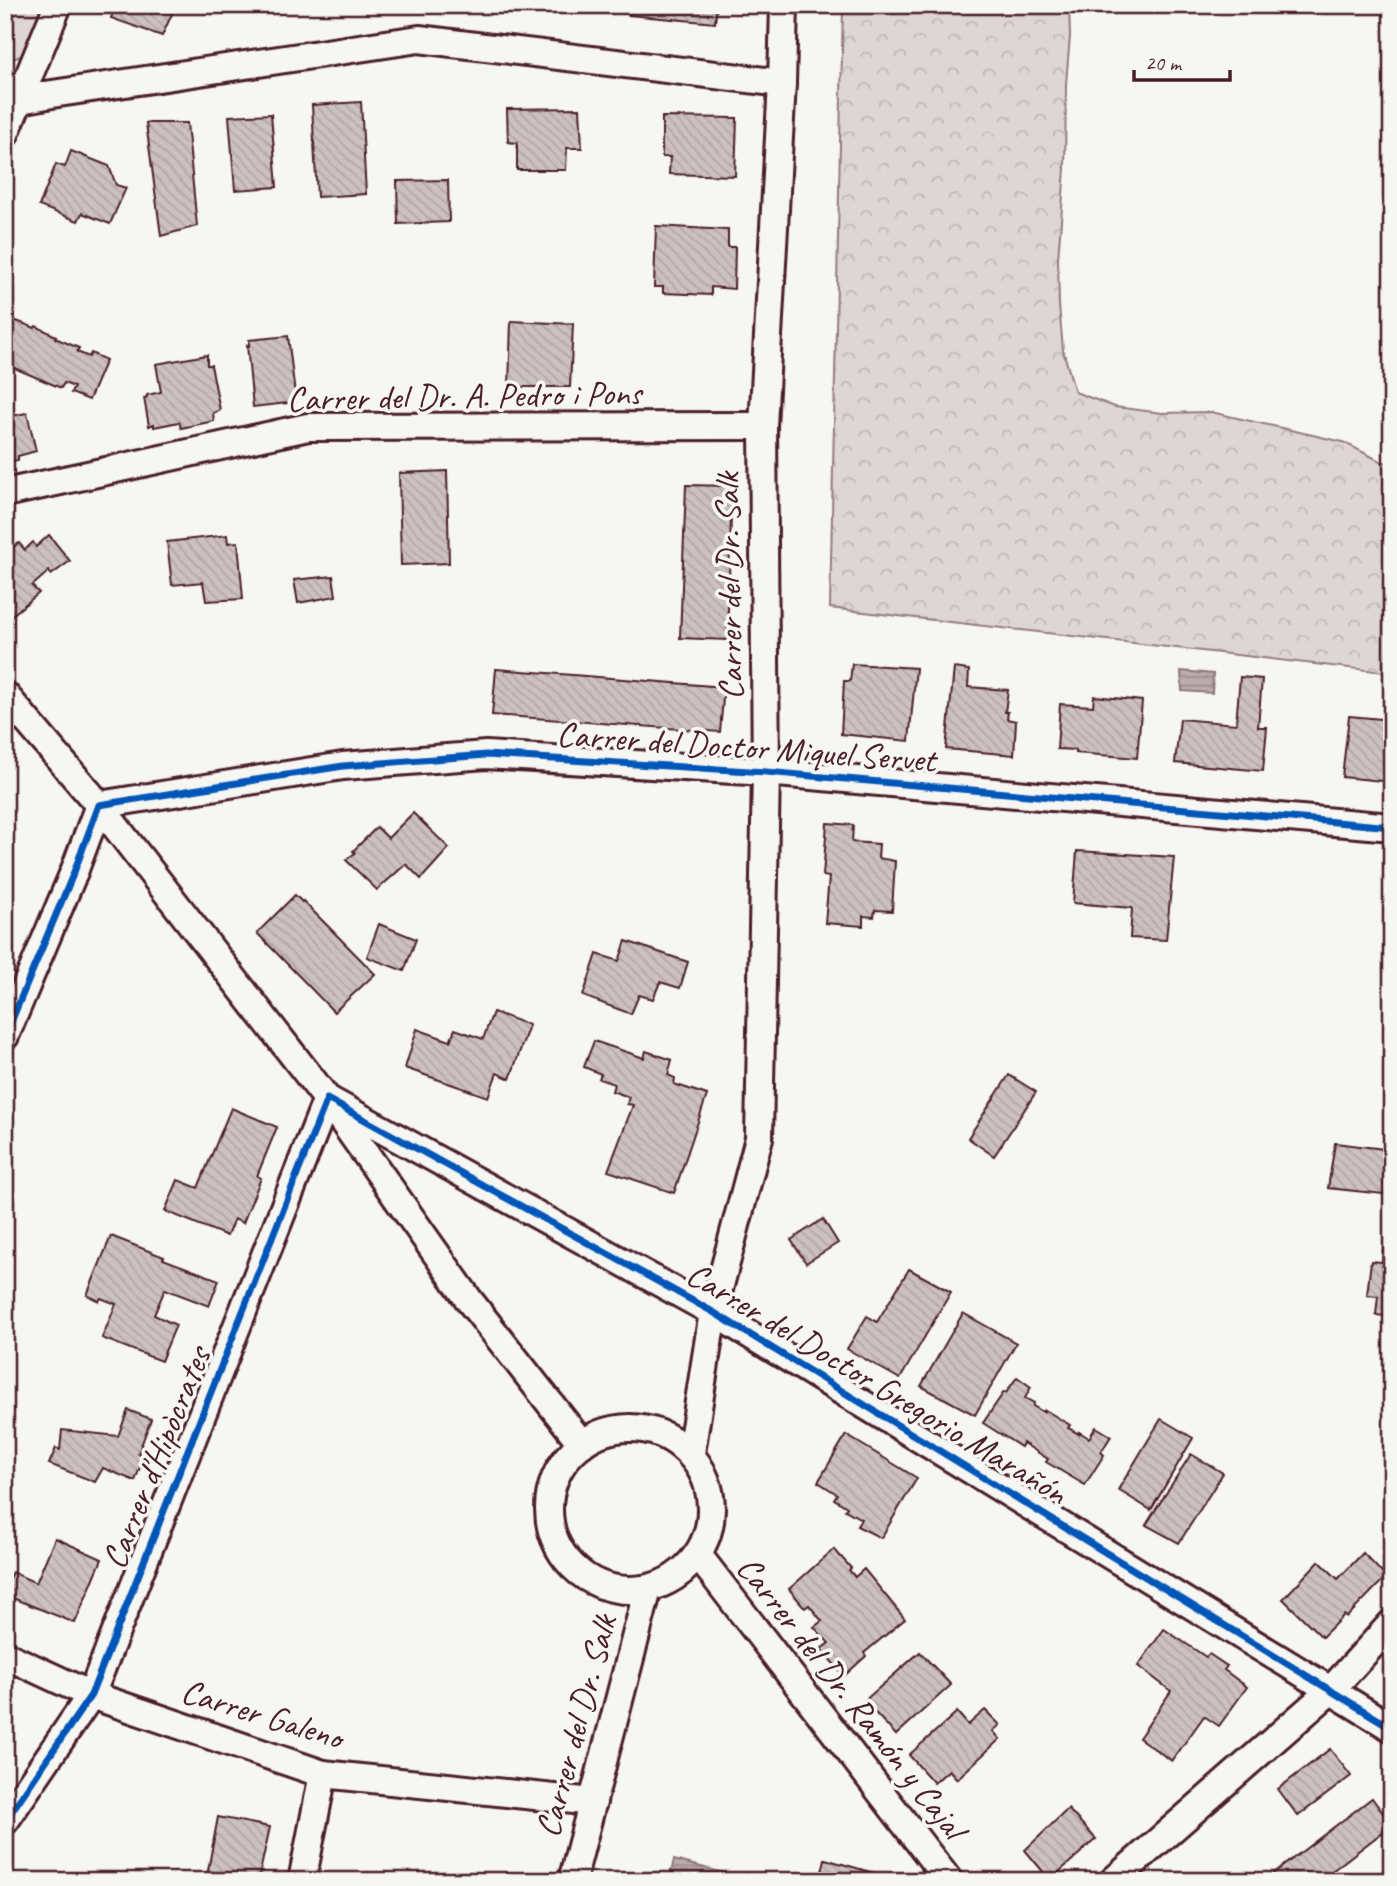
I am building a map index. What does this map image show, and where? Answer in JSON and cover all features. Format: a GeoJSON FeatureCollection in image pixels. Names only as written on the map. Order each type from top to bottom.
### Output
{"type":"FeatureCollection","features":[{"type":"Feature","properties":{"kind":"street"},"geometry":{"type":"LineString","coordinates":[[5,134],[12,101],[58,5]]}},
{"type":"Feature","properties":{"kind":"street","name":"Carrer del Dr. Salk"},"geometry":{"type":"LineString","coordinates":[[691,1453],[713,1312],[759,1138],[766,772],[763,426],[784,5]]}},
{"type":"Feature","properties":{"kind":"street"},"geometry":{"type":"LineString","coordinates":[[12,101],[419,38],[782,83]]}},
{"type":"Feature","properties":{"kind":"street","name":"Carrer del Dr. A. Pedro i Pons"},"geometry":{"type":"LineString","coordinates":[[5,493],[308,427],[763,426]]}},
{"type":"Feature","properties":{"kind":"street"},"geometry":{"type":"LineString","coordinates":[[5,695],[99,805],[327,1099],[469,1300],[582,1444]]}},
{"type":"Feature","properties":{"kind":"street","name":"Carrer del Doctor Miquel Servet"},"geometry":{"type":"LineString","coordinates":[[99,805],[343,766],[486,755],[766,772],[1392,827]]}},
{"type":"Feature","properties":{"kind":"street"},"geometry":{"type":"LineString","coordinates":[[5,1037],[99,805]]}},
{"type":"Feature","properties":{"kind":"street","name":"Carrer del Doctor Gregorio Marañón"},"geometry":{"type":"LineString","coordinates":[[327,1099],[713,1312],[1392,1728]]}},
{"type":"Feature","properties":{"kind":"street","name":"Carrer d'Hipòcrates"},"geometry":{"type":"LineString","coordinates":[[5,1821],[91,1695],[327,1099]]}},
{"type":"Feature","properties":{"kind":"street"},"geometry":{"type":"LineString","coordinates":[[641,1427],[668,1435],[691,1453],[704,1473],[712,1501],[710,1529],[698,1555],[674,1578],[648,1589],[621,1591],[593,1582],[570,1565],[554,1542],[548,1511],[552,1483],[566,1457],[588,1438],[612,1428],[641,1427]]}},
{"type":"Feature","properties":{"kind":"street","name":"Carrer del Dr. Ramón y Cajal"},"geometry":{"type":"LineString","coordinates":[[698,1555],[949,1881]]}},
{"type":"Feature","properties":{"kind":"street","name":"Carrer del Dr. Salk"},"geometry":{"type":"LineString","coordinates":[[572,1881],[648,1589]]}},
{"type":"Feature","properties":{"kind":"street"},"geometry":{"type":"LineString","coordinates":[[1113,1881],[1331,1690],[1392,1623]]}},
{"type":"Feature","properties":{"kind":"street","name":"Carrer Galeno"},"geometry":{"type":"LineString","coordinates":[[5,1656],[91,1695],[323,1774],[593,1802]]}},
{"type":"Feature","properties":{"kind":"street"},"geometry":{"type":"LineString","coordinates":[[302,1881],[323,1774]]}},
{"type":"Feature","properties":{"kind":"green space"},"geometry":{"type":"Polygon","coordinates":[[[5,5],[52,5],[32,48],[5,62],[5,5]]]}},
{"type":"Feature","properties":{"kind":"green space"},"geometry":{"type":"Polygon","coordinates":[[[843,5],[1069,5],[1065,169],[1058,259],[1063,350],[1075,392],[1115,407],[1162,413],[1211,412],[1343,442],[1382,462],[1392,463],[1392,673],[830,608],[843,5]]]}},
{"type":"Feature","properties":{"kind":"shaded area"},"geometry":{"type":"Polygon","coordinates":[[[1181,671],[1213,674],[1212,693],[1182,691],[1181,671]]]}},
{"type":"Feature","properties":{"kind":"shaded area"},"geometry":{"type":"Polygon","coordinates":[[[674,1860],[740,1877],[740,1881],[669,1881],[674,1860]]]}},
{"type":"Feature","properties":{"kind":"building"},"geometry":{"type":"Polygon","coordinates":[[[116,5],[176,5],[162,36],[111,18],[116,5]]]}},
{"type":"Feature","properties":{"kind":"building"},"geometry":{"type":"Polygon","coordinates":[[[630,5],[717,5],[715,23],[629,15],[630,5]]]}},
{"type":"Feature","properties":{"kind":"building"},"geometry":{"type":"Polygon","coordinates":[[[361,102],[366,194],[317,197],[312,105],[361,102]]]}},
{"type":"Feature","properties":{"kind":"building"},"geometry":{"type":"Polygon","coordinates":[[[580,108],[582,148],[567,148],[566,170],[517,170],[517,143],[508,142],[507,109],[580,108]]]}},
{"type":"Feature","properties":{"kind":"building"},"geometry":{"type":"Polygon","coordinates":[[[271,114],[277,187],[235,190],[229,116],[271,114]]]}},
{"type":"Feature","properties":{"kind":"building"},"geometry":{"type":"Polygon","coordinates":[[[662,117],[737,118],[735,176],[669,174],[670,157],[662,157],[662,117]]]}},
{"type":"Feature","properties":{"kind":"building"},"geometry":{"type":"Polygon","coordinates":[[[146,123],[187,123],[197,226],[161,236],[146,123]]]}},
{"type":"Feature","properties":{"kind":"building"},"geometry":{"type":"Polygon","coordinates":[[[71,151],[109,166],[116,185],[126,188],[110,224],[82,213],[78,221],[39,206],[56,164],[65,167],[71,151]]]}},
{"type":"Feature","properties":{"kind":"building"},"geometry":{"type":"Polygon","coordinates":[[[448,180],[449,222],[398,224],[397,181],[448,180]]]}},
{"type":"Feature","properties":{"kind":"building"},"geometry":{"type":"Polygon","coordinates":[[[656,226],[728,230],[728,247],[735,247],[734,289],[711,287],[711,295],[663,293],[663,287],[654,287],[656,226]]]}},
{"type":"Feature","properties":{"kind":"building"},"geometry":{"type":"Polygon","coordinates":[[[11,319],[35,328],[36,326],[56,336],[55,338],[79,348],[77,352],[89,357],[91,353],[106,360],[89,400],[71,393],[74,387],[64,383],[61,388],[5,364],[5,331],[11,319]]]}},
{"type":"Feature","properties":{"kind":"building"},"geometry":{"type":"Polygon","coordinates":[[[511,321],[573,324],[570,387],[509,387],[511,321]]]}},
{"type":"Feature","properties":{"kind":"building"},"geometry":{"type":"Polygon","coordinates":[[[288,336],[296,402],[253,407],[247,345],[249,346],[249,340],[288,336]]]}},
{"type":"Feature","properties":{"kind":"building"},"geometry":{"type":"Polygon","coordinates":[[[207,355],[207,365],[211,365],[220,410],[213,413],[214,421],[181,428],[179,422],[149,426],[144,398],[161,392],[156,364],[207,355]]]}},
{"type":"Feature","properties":{"kind":"building"},"geometry":{"type":"Polygon","coordinates":[[[27,413],[36,451],[18,456],[18,460],[5,462],[5,417],[27,413]]]}},
{"type":"Feature","properties":{"kind":"building"},"geometry":{"type":"Polygon","coordinates":[[[447,471],[449,563],[401,565],[399,473],[447,471]]]}},
{"type":"Feature","properties":{"kind":"building"},"geometry":{"type":"Polygon","coordinates":[[[686,485],[732,486],[727,640],[680,638],[686,485]]]}},
{"type":"Feature","properties":{"kind":"building"},"geometry":{"type":"Polygon","coordinates":[[[49,535],[70,561],[51,575],[49,571],[32,586],[39,593],[11,616],[5,609],[5,553],[19,543],[25,550],[33,542],[36,547],[49,535]]]}},
{"type":"Feature","properties":{"kind":"building"},"geometry":{"type":"Polygon","coordinates":[[[227,535],[228,543],[238,542],[243,599],[206,601],[203,582],[172,585],[167,542],[227,535]]]}},
{"type":"Feature","properties":{"kind":"building"},"geometry":{"type":"Polygon","coordinates":[[[333,576],[336,596],[298,603],[294,580],[333,576]]]}},
{"type":"Feature","properties":{"kind":"building"},"geometry":{"type":"Polygon","coordinates":[[[852,664],[916,668],[909,741],[841,734],[844,681],[850,681],[852,664]]]}},
{"type":"Feature","properties":{"kind":"building"},"geometry":{"type":"Polygon","coordinates":[[[954,668],[969,670],[968,687],[1008,690],[1005,712],[1008,712],[1007,719],[1016,721],[1014,755],[946,749],[954,668]]]}},
{"type":"Feature","properties":{"kind":"building"},"geometry":{"type":"Polygon","coordinates":[[[496,669],[724,687],[720,732],[492,715],[496,669]]]}},
{"type":"Feature","properties":{"kind":"building"},"geometry":{"type":"Polygon","coordinates":[[[1240,677],[1262,679],[1258,727],[1267,727],[1263,771],[1175,763],[1180,719],[1236,724],[1240,677]]]}},
{"type":"Feature","properties":{"kind":"building"},"geometry":{"type":"Polygon","coordinates":[[[1094,696],[1142,701],[1137,758],[1057,749],[1060,704],[1093,706],[1094,696]]]}},
{"type":"Feature","properties":{"kind":"building"},"geometry":{"type":"Polygon","coordinates":[[[1349,716],[1392,720],[1392,782],[1342,777],[1349,716]]]}},
{"type":"Feature","properties":{"kind":"building"},"geometry":{"type":"Polygon","coordinates":[[[413,813],[449,848],[421,879],[406,864],[377,890],[346,860],[377,827],[388,838],[413,813]]]}},
{"type":"Feature","properties":{"kind":"building"},"geometry":{"type":"Polygon","coordinates":[[[827,823],[853,825],[852,842],[879,844],[878,858],[895,861],[892,911],[875,910],[874,917],[863,916],[863,926],[825,923],[829,877],[823,876],[827,823]]]}},
{"type":"Feature","properties":{"kind":"building"},"geometry":{"type":"Polygon","coordinates":[[[1077,851],[1174,857],[1166,940],[1130,938],[1132,908],[1073,903],[1077,851]]]}},
{"type":"Feature","properties":{"kind":"building"},"geometry":{"type":"Polygon","coordinates":[[[295,895],[375,974],[334,1012],[257,933],[295,895]]]}},
{"type":"Feature","properties":{"kind":"building"},"geometry":{"type":"Polygon","coordinates":[[[379,924],[416,939],[404,971],[367,957],[379,924]]]}},
{"type":"Feature","properties":{"kind":"building"},"geometry":{"type":"Polygon","coordinates":[[[626,941],[688,962],[680,988],[660,982],[653,999],[639,995],[631,1014],[583,996],[597,954],[619,961],[626,941]]]}},
{"type":"Feature","properties":{"kind":"building"},"geometry":{"type":"Polygon","coordinates":[[[493,1012],[529,1025],[510,1079],[497,1073],[488,1097],[405,1068],[417,1029],[450,1041],[455,1029],[483,1039],[493,1012]]]}},
{"type":"Feature","properties":{"kind":"building"},"geometry":{"type":"Polygon","coordinates":[[[594,1041],[644,1058],[646,1051],[672,1060],[668,1075],[675,1078],[674,1084],[707,1095],[674,1193],[608,1171],[633,1105],[627,1104],[629,1097],[612,1091],[614,1084],[599,1079],[601,1074],[584,1067],[594,1041]]]}},
{"type":"Feature","properties":{"kind":"building"},"geometry":{"type":"Polygon","coordinates":[[[1009,1075],[1036,1092],[994,1156],[968,1138],[1009,1075]]]}},
{"type":"Feature","properties":{"kind":"building"},"geometry":{"type":"Polygon","coordinates":[[[231,1108],[277,1127],[257,1176],[261,1178],[243,1223],[234,1219],[227,1236],[165,1211],[178,1180],[198,1188],[231,1108]]]}},
{"type":"Feature","properties":{"kind":"building"},"geometry":{"type":"Polygon","coordinates":[[[1335,1143],[1392,1150],[1392,1195],[1328,1188],[1335,1143]]]}},
{"type":"Feature","properties":{"kind":"building"},"geometry":{"type":"Polygon","coordinates":[[[823,1219],[838,1243],[806,1263],[791,1240],[823,1219]]]}},
{"type":"Feature","properties":{"kind":"building"},"geometry":{"type":"Polygon","coordinates":[[[111,1236],[219,1280],[209,1306],[165,1289],[154,1315],[176,1325],[161,1361],[102,1338],[116,1304],[101,1298],[99,1301],[87,1295],[111,1236]]]}},
{"type":"Feature","properties":{"kind":"building"},"geometry":{"type":"Polygon","coordinates":[[[1383,1248],[1392,1249],[1392,1317],[1376,1315],[1378,1296],[1367,1295],[1371,1261],[1382,1262],[1383,1248]]]}},
{"type":"Feature","properties":{"kind":"building"},"geometry":{"type":"Polygon","coordinates":[[[909,1269],[951,1292],[900,1379],[847,1349],[867,1316],[877,1322],[909,1269]]]}},
{"type":"Feature","properties":{"kind":"building"},"geometry":{"type":"Polygon","coordinates":[[[963,1313],[1016,1343],[975,1415],[921,1386],[963,1313]]]}},
{"type":"Feature","properties":{"kind":"building"},"geometry":{"type":"Polygon","coordinates":[[[1017,1377],[1031,1387],[1025,1398],[1034,1403],[1033,1406],[1070,1425],[1068,1428],[1089,1438],[1096,1427],[1111,1436],[1101,1452],[1104,1455],[1085,1485],[1046,1462],[1048,1459],[1023,1443],[1021,1447],[983,1423],[1017,1377]]]}},
{"type":"Feature","properties":{"kind":"building"},"geometry":{"type":"Polygon","coordinates":[[[128,1410],[151,1419],[138,1454],[144,1456],[135,1481],[103,1468],[95,1482],[49,1464],[56,1448],[60,1450],[62,1430],[118,1436],[128,1410]]]}},
{"type":"Feature","properties":{"kind":"building"},"geometry":{"type":"Polygon","coordinates":[[[1161,1419],[1193,1438],[1151,1510],[1118,1490],[1161,1419]]]}},
{"type":"Feature","properties":{"kind":"building"},"geometry":{"type":"Polygon","coordinates":[[[846,1435],[917,1478],[881,1538],[857,1526],[861,1519],[845,1510],[847,1507],[834,1499],[837,1494],[818,1482],[846,1435]]]}},
{"type":"Feature","properties":{"kind":"building"},"geometry":{"type":"Polygon","coordinates":[[[1191,1454],[1223,1473],[1179,1543],[1146,1525],[1191,1454]]]}},
{"type":"Feature","properties":{"kind":"building"},"geometry":{"type":"Polygon","coordinates":[[[55,1538],[102,1559],[75,1623],[5,1595],[5,1587],[12,1572],[36,1583],[55,1538]]]}},
{"type":"Feature","properties":{"kind":"building"},"geometry":{"type":"Polygon","coordinates":[[[834,1549],[851,1568],[849,1570],[855,1577],[864,1569],[905,1619],[864,1653],[866,1656],[844,1676],[821,1649],[829,1643],[814,1627],[822,1621],[809,1605],[805,1608],[789,1589],[834,1549]]]}},
{"type":"Feature","properties":{"kind":"building"},"geometry":{"type":"Polygon","coordinates":[[[1363,1553],[1386,1577],[1347,1617],[1344,1615],[1322,1637],[1283,1599],[1319,1561],[1338,1579],[1363,1553]]]}},
{"type":"Feature","properties":{"kind":"building"},"geometry":{"type":"Polygon","coordinates":[[[1164,1629],[1206,1657],[1209,1654],[1227,1666],[1224,1670],[1247,1687],[1219,1726],[1204,1716],[1172,1761],[1139,1738],[1171,1691],[1138,1666],[1164,1629]]]}},
{"type":"Feature","properties":{"kind":"building"},"geometry":{"type":"Polygon","coordinates":[[[920,1652],[951,1685],[896,1735],[864,1701],[920,1652]]]}},
{"type":"Feature","properties":{"kind":"building"},"geometry":{"type":"Polygon","coordinates":[[[985,1710],[1000,1725],[993,1731],[1000,1739],[957,1779],[949,1770],[934,1783],[909,1755],[957,1712],[968,1725],[985,1710]]]}},
{"type":"Feature","properties":{"kind":"building"},"geometry":{"type":"Polygon","coordinates":[[[1330,1749],[1351,1776],[1298,1816],[1278,1789],[1330,1749]]]}},
{"type":"Feature","properties":{"kind":"building"},"geometry":{"type":"Polygon","coordinates":[[[1372,1798],[1392,1825],[1319,1881],[1266,1879],[1372,1798]]]}},
{"type":"Feature","properties":{"kind":"building"},"geometry":{"type":"Polygon","coordinates":[[[1068,1809],[1096,1839],[1050,1880],[1025,1850],[1068,1809]]]}},
{"type":"Feature","properties":{"kind":"building"},"geometry":{"type":"Polygon","coordinates":[[[218,1817],[270,1827],[258,1881],[206,1881],[218,1817]]]}},
{"type":"Feature","properties":{"kind":"building"},"geometry":{"type":"Polygon","coordinates":[[[825,1859],[874,1873],[873,1879],[820,1881],[825,1859]]]}},
{"type":"Feature","properties":{"kind":"cycle path"},"geometry":{"type":"LineString","coordinates":[[5,1036],[99,805],[343,766],[486,755],[766,772],[1392,827]]}},
{"type":"Feature","properties":{"kind":"cycle path"},"geometry":{"type":"LineString","coordinates":[[5,1821],[91,1695],[327,1099],[713,1312],[1392,1728]]}}]}
